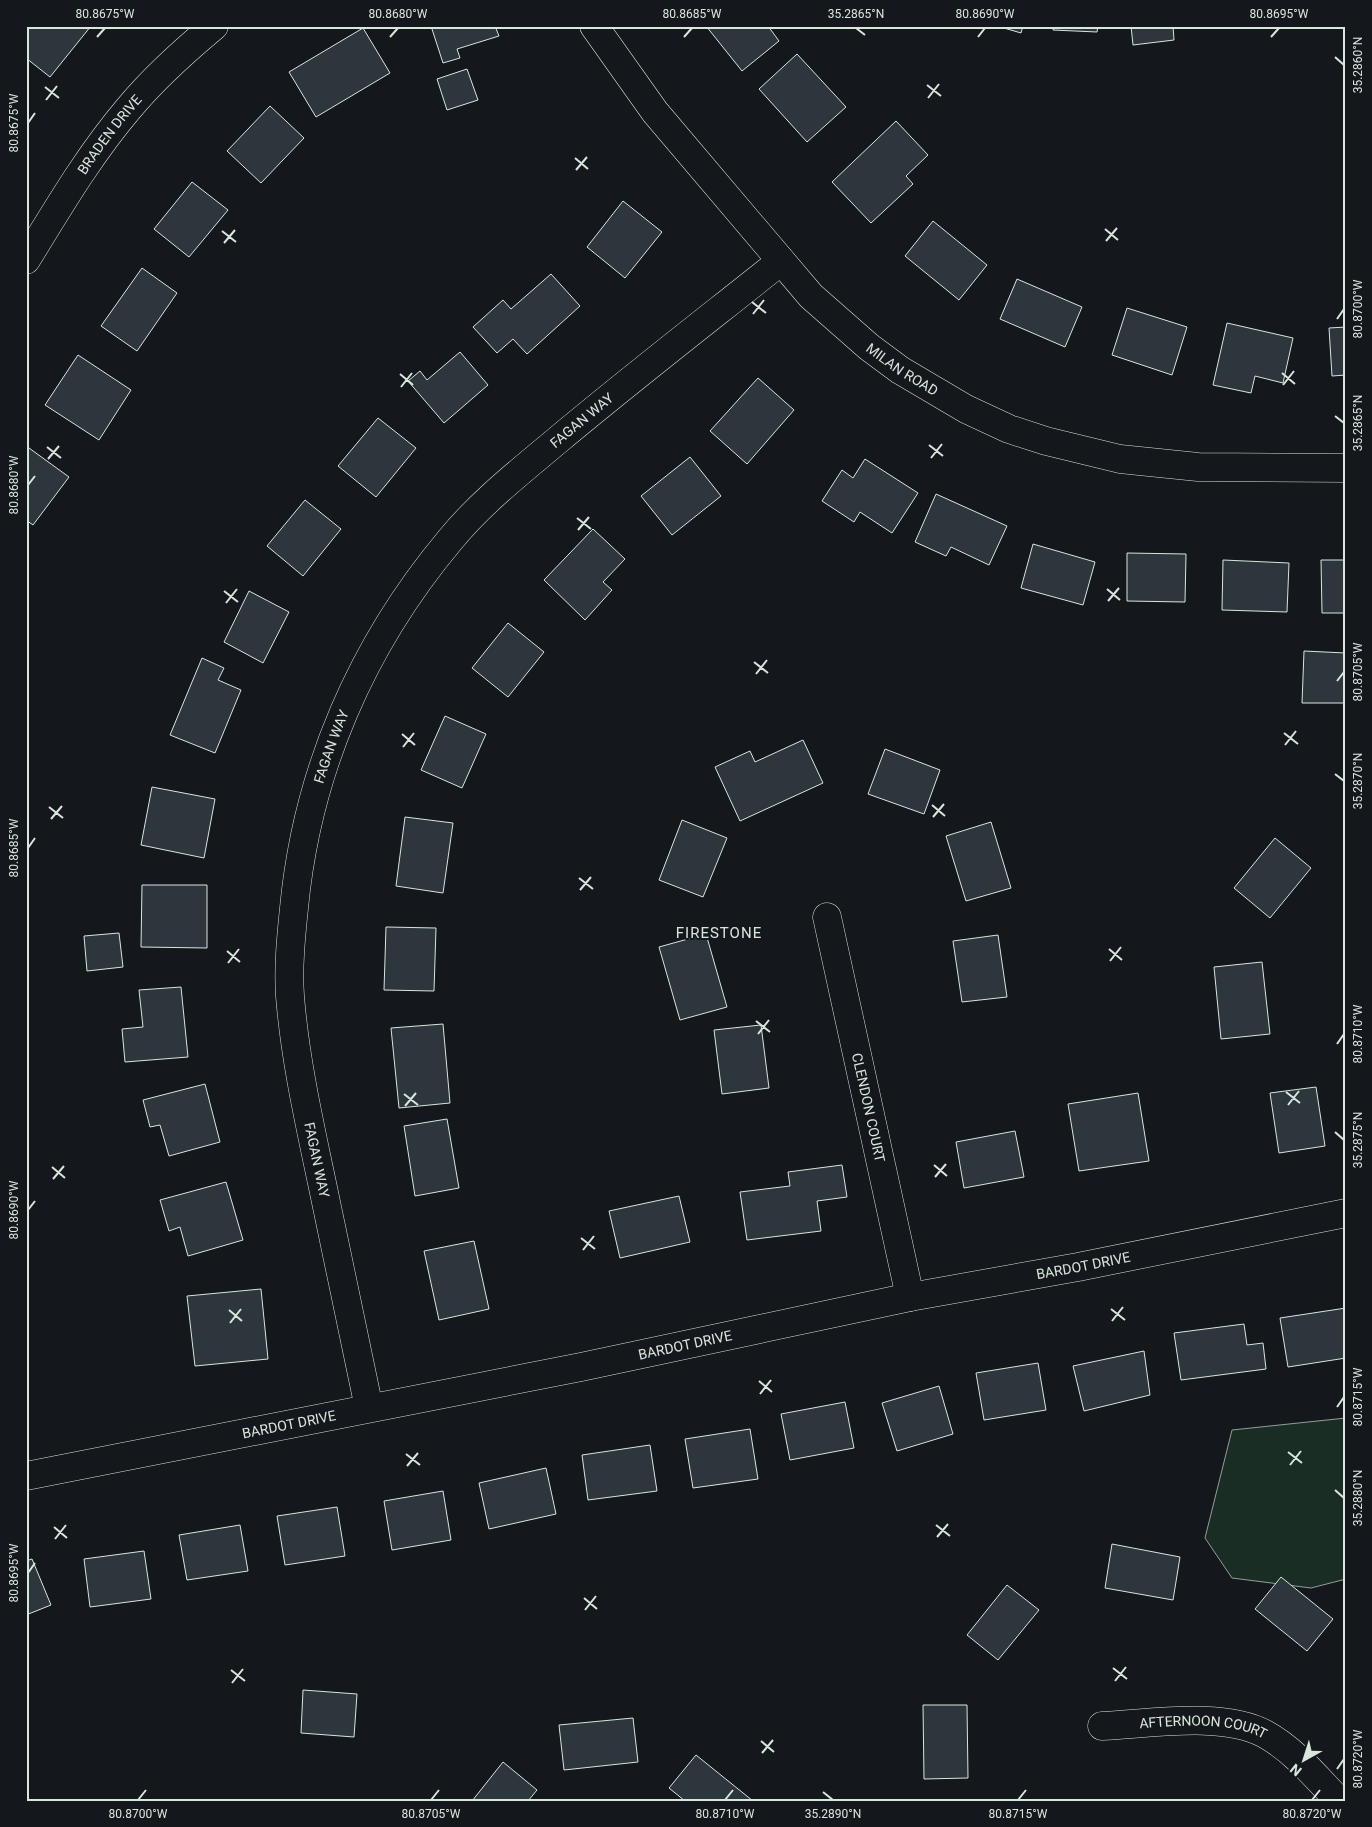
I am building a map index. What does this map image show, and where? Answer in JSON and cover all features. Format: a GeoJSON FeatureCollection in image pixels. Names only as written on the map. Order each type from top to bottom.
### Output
{"type":"FeatureCollection","features":[{"type":"Feature","properties":{"kind":"street","name":"BRADEN DRIVE"},"geometry":{"type":"LineString","coordinates":[[26,260],[80,172],[129,108],[185,50],[214,26]]}},
{"type":"Feature","properties":{"kind":"street","name":"MILAN ROAD"},"geometry":{"type":"LineString","coordinates":[[594,26],[655,112],[811,296],[869,347],[900,370],[966,409],[1009,429],[1055,444],[1120,459],[1198,467],[1346,468]]}},
{"type":"Feature","properties":{"kind":"street","name":"FAGAN WAY"},"geometry":{"type":"LineString","coordinates":[[369,1408],[305,1101],[295,1041],[290,993],[291,946],[298,861],[311,803],[333,737],[347,702],[392,617],[450,539],[505,484],[588,414],[781,260]]}},
{"type":"Feature","properties":{"kind":"street","name":"CLENDON COURT"},"geometry":{"type":"LineString","coordinates":[[827,917],[910,1297]]}},
{"type":"Feature","properties":{"kind":"street","name":"BARDOT DRIVE"},"geometry":{"type":"LineString","coordinates":[[26,1476],[582,1367],[910,1297],[1078,1267],[1346,1213]]}},
{"type":"Feature","properties":{"kind":"street","name":"AFTERNOON COURT"},"geometry":{"type":"LineString","coordinates":[[1102,1726],[1200,1721],[1243,1725],[1265,1734],[1299,1759],[1339,1801]]}},
{"type":"Feature","properties":{"kind":"green space"},"geometry":{"type":"Polygon","coordinates":[[[1346,1418],[1346,1579],[1311,1588],[1232,1578],[1205,1538],[1232,1430],[1346,1418]]]}},
{"type":"Feature","properties":{"kind":"building"},"geometry":{"type":"Polygon","coordinates":[[[26,26],[91,26],[50,77],[26,58],[26,26]]]}},
{"type":"Feature","properties":{"kind":"building"},"geometry":{"type":"Polygon","coordinates":[[[431,26],[495,26],[499,36],[457,49],[460,58],[443,63],[431,26]]]}},
{"type":"Feature","properties":{"kind":"building"},"geometry":{"type":"Polygon","coordinates":[[[706,26],[768,26],[779,41],[742,71],[706,26]]]}},
{"type":"Feature","properties":{"kind":"building"},"geometry":{"type":"Polygon","coordinates":[[[997,26],[1023,26],[1021,33],[997,26]]]}},
{"type":"Feature","properties":{"kind":"building"},"geometry":{"type":"Polygon","coordinates":[[[1053,26],[1098,26],[1097,32],[1053,30],[1053,26]]]}},
{"type":"Feature","properties":{"kind":"building"},"geometry":{"type":"Polygon","coordinates":[[[1131,26],[1173,26],[1174,40],[1133,45],[1131,26]]]}},
{"type":"Feature","properties":{"kind":"building"},"geometry":{"type":"Polygon","coordinates":[[[363,28],[390,73],[316,117],[289,72],[363,28]]]}},
{"type":"Feature","properties":{"kind":"building"},"geometry":{"type":"Polygon","coordinates":[[[797,54],[846,107],[807,142],[759,89],[797,54]]]}},
{"type":"Feature","properties":{"kind":"building"},"geometry":{"type":"Polygon","coordinates":[[[467,69],[478,100],[447,110],[437,79],[467,69]]]}},
{"type":"Feature","properties":{"kind":"building"},"geometry":{"type":"Polygon","coordinates":[[[270,106],[304,138],[261,183],[227,151],[270,106]]]}},
{"type":"Feature","properties":{"kind":"building"},"geometry":{"type":"Polygon","coordinates":[[[896,121],[928,155],[906,176],[913,184],[871,223],[832,182],[896,121]]]}},
{"type":"Feature","properties":{"kind":"building"},"geometry":{"type":"Polygon","coordinates":[[[192,182],[228,210],[189,257],[154,229],[192,182]]]}},
{"type":"Feature","properties":{"kind":"building"},"geometry":{"type":"Polygon","coordinates":[[[623,201],[662,232],[625,278],[587,247],[623,201]]]}},
{"type":"Feature","properties":{"kind":"building"},"geometry":{"type":"Polygon","coordinates":[[[933,221],[987,265],[959,300],[905,256],[933,221]]]}},
{"type":"Feature","properties":{"kind":"building"},"geometry":{"type":"Polygon","coordinates":[[[142,268],[177,293],[137,351],[101,326],[142,268]]]}},
{"type":"Feature","properties":{"kind":"building"},"geometry":{"type":"Polygon","coordinates":[[[551,274],[580,306],[527,354],[513,339],[497,353],[473,327],[503,300],[511,309],[551,274]]]}},
{"type":"Feature","properties":{"kind":"building"},"geometry":{"type":"Polygon","coordinates":[[[1017,279],[1082,307],[1065,347],[1000,319],[1017,279]]]}},
{"type":"Feature","properties":{"kind":"building"},"geometry":{"type":"Polygon","coordinates":[[[1127,308],[1187,327],[1172,375],[1112,355],[1127,308]]]}},
{"type":"Feature","properties":{"kind":"building"},"geometry":{"type":"Polygon","coordinates":[[[1227,323],[1293,338],[1283,383],[1255,376],[1251,393],[1213,385],[1227,323]]]}},
{"type":"Feature","properties":{"kind":"building"},"geometry":{"type":"Polygon","coordinates":[[[1346,327],[1346,375],[1332,376],[1329,328],[1346,327]]]}},
{"type":"Feature","properties":{"kind":"building"},"geometry":{"type":"Polygon","coordinates":[[[460,352],[488,385],[444,423],[408,381],[420,371],[427,380],[460,352]]]}},
{"type":"Feature","properties":{"kind":"building"},"geometry":{"type":"Polygon","coordinates":[[[78,355],[131,390],[99,440],[45,405],[78,355]]]}},
{"type":"Feature","properties":{"kind":"building"},"geometry":{"type":"Polygon","coordinates":[[[758,378],[794,410],[747,464],[710,431],[758,378]]]}},
{"type":"Feature","properties":{"kind":"building"},"geometry":{"type":"Polygon","coordinates":[[[378,418],[416,448],[376,497],[338,466],[378,418]]]}},
{"type":"Feature","properties":{"kind":"building"},"geometry":{"type":"Polygon","coordinates":[[[29,448],[69,477],[33,525],[26,520],[26,452],[29,448]]]}},
{"type":"Feature","properties":{"kind":"building"},"geometry":{"type":"Polygon","coordinates":[[[690,457],[721,496],[672,535],[641,496],[690,457]]]}},
{"type":"Feature","properties":{"kind":"building"},"geometry":{"type":"Polygon","coordinates":[[[865,459],[918,493],[892,533],[860,512],[854,522],[822,501],[842,470],[853,478],[865,459]]]}},
{"type":"Feature","properties":{"kind":"building"},"geometry":{"type":"Polygon","coordinates":[[[936,494],[1007,526],[989,565],[951,547],[946,556],[915,542],[936,494]]]}},
{"type":"Feature","properties":{"kind":"building"},"geometry":{"type":"Polygon","coordinates":[[[305,500],[341,529],[303,576],[267,546],[305,500]]]}},
{"type":"Feature","properties":{"kind":"building"},"geometry":{"type":"Polygon","coordinates":[[[593,529],[625,559],[603,582],[612,590],[585,620],[544,580],[593,529]]]}},
{"type":"Feature","properties":{"kind":"building"},"geometry":{"type":"Polygon","coordinates":[[[1033,544],[1095,562],[1083,605],[1021,588],[1033,544]]]}},
{"type":"Feature","properties":{"kind":"building"},"geometry":{"type":"Polygon","coordinates":[[[1127,553],[1186,554],[1185,602],[1127,601],[1127,553]]]}},
{"type":"Feature","properties":{"kind":"building"},"geometry":{"type":"Polygon","coordinates":[[[1223,560],[1289,563],[1287,612],[1222,610],[1223,560]]]}},
{"type":"Feature","properties":{"kind":"building"},"geometry":{"type":"Polygon","coordinates":[[[1321,560],[1346,560],[1346,613],[1322,613],[1321,560]]]}},
{"type":"Feature","properties":{"kind":"building"},"geometry":{"type":"Polygon","coordinates":[[[249,591],[289,612],[263,663],[224,642],[249,591]]]}},
{"type":"Feature","properties":{"kind":"building"},"geometry":{"type":"Polygon","coordinates":[[[508,623],[544,652],[508,697],[472,668],[508,623]]]}},
{"type":"Feature","properties":{"kind":"building"},"geometry":{"type":"Polygon","coordinates":[[[1304,651],[1346,653],[1346,703],[1302,703],[1304,651]]]}},
{"type":"Feature","properties":{"kind":"building"},"geometry":{"type":"Polygon","coordinates":[[[202,658],[224,668],[218,680],[241,690],[215,753],[170,735],[202,658]]]}},
{"type":"Feature","properties":{"kind":"building"},"geometry":{"type":"Polygon","coordinates":[[[445,716],[486,734],[462,788],[421,770],[445,716]]]}},
{"type":"Feature","properties":{"kind":"building"},"geometry":{"type":"Polygon","coordinates":[[[803,740],[823,783],[740,821],[715,767],[750,751],[755,762],[803,740]]]}},
{"type":"Feature","properties":{"kind":"building"},"geometry":{"type":"Polygon","coordinates":[[[885,749],[940,770],[924,814],[868,794],[885,749]]]}},
{"type":"Feature","properties":{"kind":"building"},"geometry":{"type":"Polygon","coordinates":[[[152,787],[215,799],[204,858],[141,845],[152,787]]]}},
{"type":"Feature","properties":{"kind":"building"},"geometry":{"type":"Polygon","coordinates":[[[405,817],[453,823],[443,893],[396,886],[405,817]]]}},
{"type":"Feature","properties":{"kind":"building"},"geometry":{"type":"Polygon","coordinates":[[[682,820],[727,838],[703,897],[659,880],[682,820]]]}},
{"type":"Feature","properties":{"kind":"building"},"geometry":{"type":"Polygon","coordinates":[[[991,822],[1011,888],[966,901],[946,836],[991,822]]]}},
{"type":"Feature","properties":{"kind":"building"},"geometry":{"type":"Polygon","coordinates":[[[1275,838],[1311,868],[1270,918],[1234,888],[1275,838]]]}},
{"type":"Feature","properties":{"kind":"building"},"geometry":{"type":"Polygon","coordinates":[[[142,885],[207,885],[207,948],[141,947],[142,885]]]}},
{"type":"Feature","properties":{"kind":"building"},"geometry":{"type":"Polygon","coordinates":[[[386,927],[436,928],[434,991],[384,990],[386,927]]]}},
{"type":"Feature","properties":{"kind":"building"},"geometry":{"type":"Polygon","coordinates":[[[119,933],[123,967],[87,971],[84,936],[119,933]]]}},
{"type":"Feature","properties":{"kind":"building"},"geometry":{"type":"Polygon","coordinates":[[[706,934],[727,1007],[680,1020],[659,947],[706,934]]]}},
{"type":"Feature","properties":{"kind":"building"},"geometry":{"type":"Polygon","coordinates":[[[998,935],[1007,997],[962,1002],[953,941],[998,935]]]}},
{"type":"Feature","properties":{"kind":"building"},"geometry":{"type":"Polygon","coordinates":[[[1262,962],[1270,1034],[1221,1039],[1214,967],[1262,962]]]}},
{"type":"Feature","properties":{"kind":"building"},"geometry":{"type":"Polygon","coordinates":[[[181,987],[188,1057],[125,1062],[122,1029],[143,1027],[139,990],[181,987]]]}},
{"type":"Feature","properties":{"kind":"building"},"geometry":{"type":"Polygon","coordinates":[[[443,1024],[450,1103],[399,1108],[391,1028],[443,1024]]]}},
{"type":"Feature","properties":{"kind":"building"},"geometry":{"type":"Polygon","coordinates":[[[761,1025],[769,1088],[722,1094],[714,1030],[761,1025]]]}},
{"type":"Feature","properties":{"kind":"building"},"geometry":{"type":"Polygon","coordinates":[[[205,1084],[220,1142],[169,1156],[160,1125],[150,1127],[143,1100],[205,1084]]]}},
{"type":"Feature","properties":{"kind":"building"},"geometry":{"type":"Polygon","coordinates":[[[1316,1087],[1325,1146],[1279,1153],[1270,1093],[1316,1087]]]}},
{"type":"Feature","properties":{"kind":"building"},"geometry":{"type":"Polygon","coordinates":[[[1138,1093],[1149,1161],[1079,1171],[1068,1104],[1138,1093]]]}},
{"type":"Feature","properties":{"kind":"building"},"geometry":{"type":"Polygon","coordinates":[[[447,1119],[459,1188],[415,1196],[404,1126],[447,1119]]]}},
{"type":"Feature","properties":{"kind":"building"},"geometry":{"type":"Polygon","coordinates":[[[1015,1131],[1024,1177],[964,1188],[956,1142],[1015,1131]]]}},
{"type":"Feature","properties":{"kind":"building"},"geometry":{"type":"Polygon","coordinates":[[[842,1165],[847,1197],[817,1201],[821,1231],[747,1240],[740,1192],[790,1186],[788,1172],[842,1165]]]}},
{"type":"Feature","properties":{"kind":"building"},"geometry":{"type":"Polygon","coordinates":[[[226,1182],[243,1240],[188,1256],[180,1227],[169,1231],[160,1200],[226,1182]]]}},
{"type":"Feature","properties":{"kind":"building"},"geometry":{"type":"Polygon","coordinates":[[[679,1196],[690,1242],[620,1258],[609,1211],[679,1196]]]}},
{"type":"Feature","properties":{"kind":"building"},"geometry":{"type":"Polygon","coordinates":[[[474,1241],[489,1309],[439,1320],[424,1251],[474,1241]]]}},
{"type":"Feature","properties":{"kind":"building"},"geometry":{"type":"Polygon","coordinates":[[[261,1289],[268,1359],[195,1366],[187,1296],[261,1289]]]}},
{"type":"Feature","properties":{"kind":"building"},"geometry":{"type":"Polygon","coordinates":[[[1346,1308],[1346,1358],[1288,1367],[1280,1318],[1346,1308]]]}},
{"type":"Feature","properties":{"kind":"building"},"geometry":{"type":"Polygon","coordinates":[[[1244,1324],[1247,1345],[1263,1343],[1266,1369],[1181,1380],[1174,1333],[1244,1324]]]}},
{"type":"Feature","properties":{"kind":"building"},"geometry":{"type":"Polygon","coordinates":[[[1144,1351],[1150,1395],[1084,1411],[1073,1366],[1144,1351]]]}},
{"type":"Feature","properties":{"kind":"building"},"geometry":{"type":"Polygon","coordinates":[[[1038,1363],[1046,1410],[984,1420],[976,1373],[1038,1363]]]}},
{"type":"Feature","properties":{"kind":"building"},"geometry":{"type":"Polygon","coordinates":[[[939,1386],[953,1434],[897,1451],[882,1403],[939,1386]]]}},
{"type":"Feature","properties":{"kind":"building"},"geometry":{"type":"Polygon","coordinates":[[[845,1402],[854,1448],[790,1460],[781,1414],[845,1402]]]}},
{"type":"Feature","properties":{"kind":"building"},"geometry":{"type":"Polygon","coordinates":[[[750,1429],[758,1479],[693,1488],[685,1439],[750,1429]]]}},
{"type":"Feature","properties":{"kind":"building"},"geometry":{"type":"Polygon","coordinates":[[[650,1445],[657,1491],[588,1500],[582,1455],[650,1445]]]}},
{"type":"Feature","properties":{"kind":"building"},"geometry":{"type":"Polygon","coordinates":[[[546,1468],[556,1514],[489,1529],[479,1483],[546,1468]]]}},
{"type":"Feature","properties":{"kind":"building"},"geometry":{"type":"Polygon","coordinates":[[[443,1491],[451,1540],[392,1550],[384,1501],[443,1491]]]}},
{"type":"Feature","properties":{"kind":"building"},"geometry":{"type":"Polygon","coordinates":[[[337,1507],[345,1556],[285,1565],[277,1516],[337,1507]]]}},
{"type":"Feature","properties":{"kind":"building"},"geometry":{"type":"Polygon","coordinates":[[[240,1525],[248,1571],[187,1580],[179,1535],[240,1525]]]}},
{"type":"Feature","properties":{"kind":"building"},"geometry":{"type":"Polygon","coordinates":[[[1112,1544],[1180,1557],[1173,1600],[1105,1588],[1112,1544]]]}},
{"type":"Feature","properties":{"kind":"building"},"geometry":{"type":"Polygon","coordinates":[[[144,1551],[151,1599],[90,1607],[84,1559],[144,1551]]]}},
{"type":"Feature","properties":{"kind":"building"},"geometry":{"type":"Polygon","coordinates":[[[32,1559],[51,1605],[26,1615],[26,1561],[32,1559]]]}},
{"type":"Feature","properties":{"kind":"building"},"geometry":{"type":"Polygon","coordinates":[[[1281,1577],[1333,1619],[1307,1651],[1255,1609],[1281,1577]]]}},
{"type":"Feature","properties":{"kind":"building"},"geometry":{"type":"Polygon","coordinates":[[[1007,1585],[1039,1610],[998,1660],[967,1635],[1007,1585]]]}},
{"type":"Feature","properties":{"kind":"building"},"geometry":{"type":"Polygon","coordinates":[[[303,1690],[357,1694],[354,1737],[301,1733],[303,1690]]]}},
{"type":"Feature","properties":{"kind":"building"},"geometry":{"type":"Polygon","coordinates":[[[923,1705],[967,1705],[968,1778],[924,1779],[923,1705]]]}},
{"type":"Feature","properties":{"kind":"building"},"geometry":{"type":"Polygon","coordinates":[[[633,1718],[638,1762],[564,1770],[559,1725],[633,1718]]]}},
{"type":"Feature","properties":{"kind":"building"},"geometry":{"type":"Polygon","coordinates":[[[696,1755],[753,1801],[685,1801],[669,1788],[696,1755]]]}},
{"type":"Feature","properties":{"kind":"building"},"geometry":{"type":"Polygon","coordinates":[[[503,1762],[537,1790],[528,1801],[472,1801],[503,1762]]]}},
{"type":"Feature","properties":{"kind":"district","name":"FIRESTONE"},"geometry":{"type":"Point","coordinates":[719,933]}}]}
